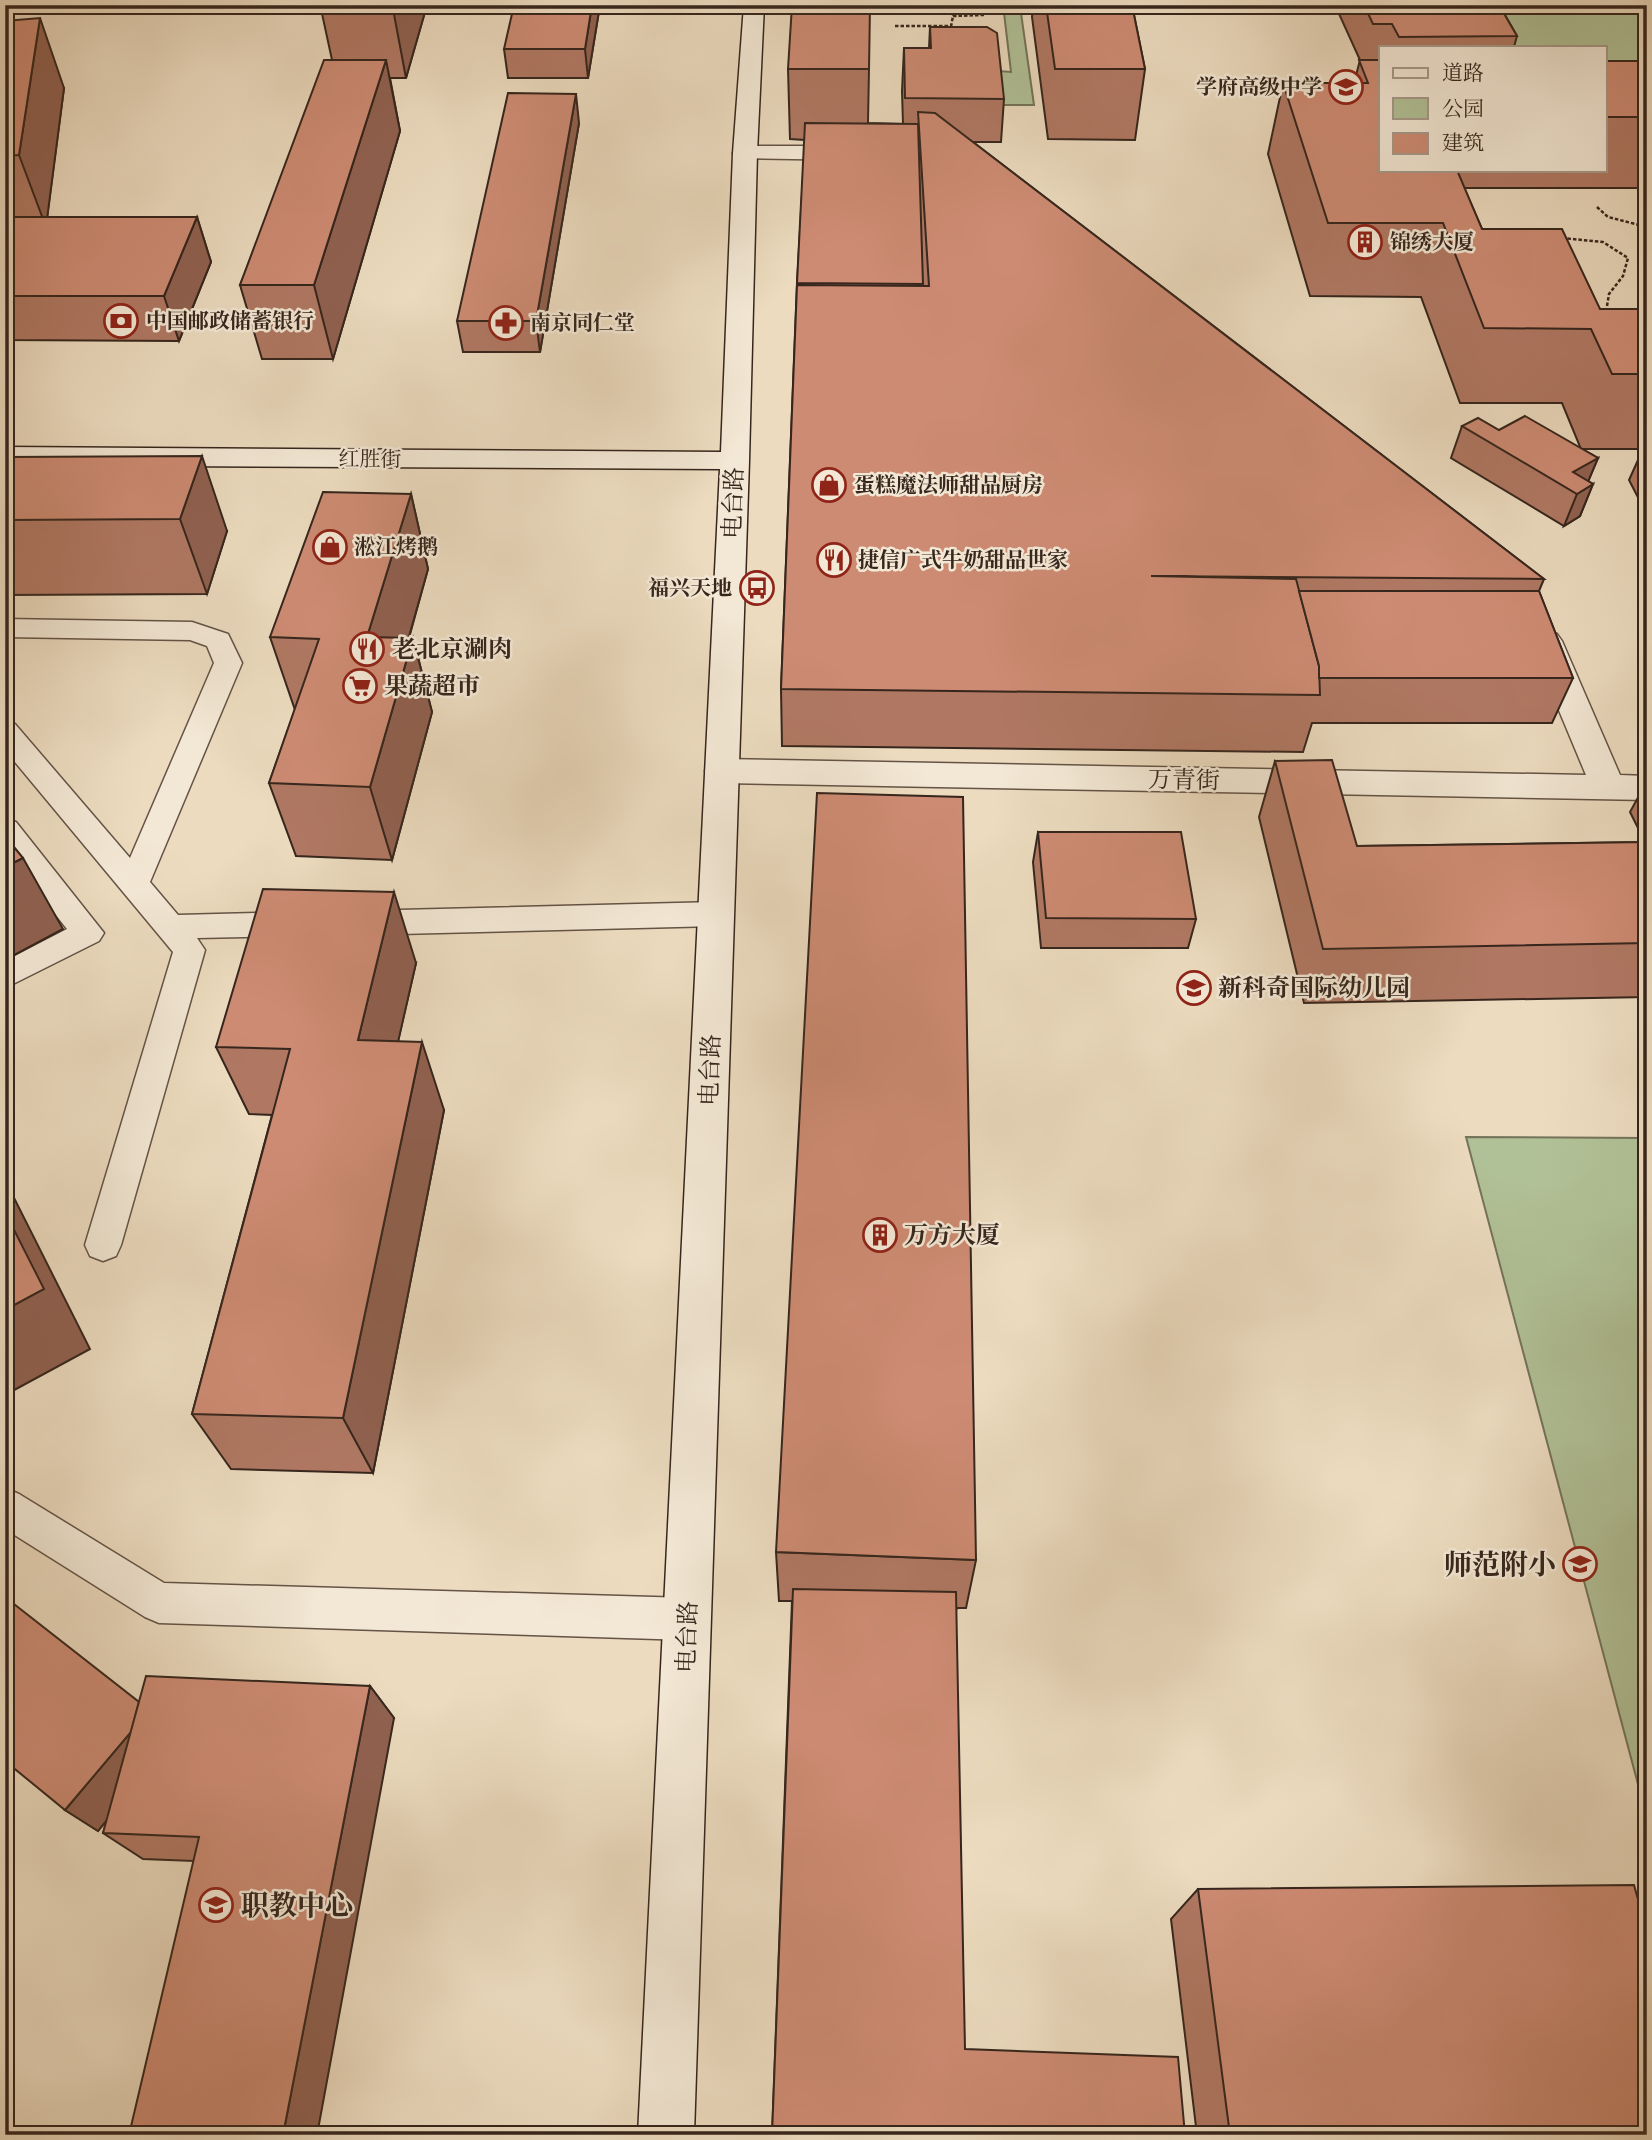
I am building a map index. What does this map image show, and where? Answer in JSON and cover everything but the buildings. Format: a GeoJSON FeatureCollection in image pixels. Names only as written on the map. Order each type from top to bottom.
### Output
{"type":"FeatureCollection","features":[{"type":"Feature","properties":{"kind":"street","name":"电台路"},"geometry":{"type":"LineString","coordinates":[[666,2135],[717,914],[745,153],[754,5]]}},
{"type":"Feature","properties":{"kind":"street"},"geometry":{"type":"LineString","coordinates":[[745,153],[876,152]]}},
{"type":"Feature","properties":{"kind":"street","name":"红胜街"},"geometry":{"type":"LineString","coordinates":[[5,456],[735,461]]}},
{"type":"Feature","properties":{"kind":"street"},"geometry":{"type":"LineString","coordinates":[[1539,623],[1608,787]]}},
{"type":"Feature","properties":{"kind":"street","name":"万青街"},"geometry":{"type":"LineString","coordinates":[[722,771],[1647,788]]}},
{"type":"Feature","properties":{"kind":"lane"},"geometry":{"type":"LineString","coordinates":[[5,628],[192,631],[218,640],[228,663],[134,884]]}},
{"type":"Feature","properties":{"kind":"lane"},"geometry":{"type":"LineString","coordinates":[[5,731],[188,950],[103,1245]]}},
{"type":"Feature","properties":{"kind":"lane"},"geometry":{"type":"LineString","coordinates":[[5,830],[88,933],[5,976]]}},
{"type":"Feature","properties":{"kind":"lane"},"geometry":{"type":"LineString","coordinates":[[170,927],[717,914]]}},
{"type":"Feature","properties":{"kind":"lane"},"geometry":{"type":"LineString","coordinates":[[5,1507],[159,1603],[688,1619]]}},
{"type":"Feature","properties":{"kind":"path"},"geometry":{"type":"LineString","coordinates":[[949,38],[955,5]]}},
{"type":"Feature","properties":{"kind":"path"},"geometry":{"type":"LineString","coordinates":[[953,16],[984,15],[990,5]]}},
{"type":"Feature","properties":{"kind":"path"},"geometry":{"type":"LineString","coordinates":[[895,26],[951,26]]}},
{"type":"Feature","properties":{"kind":"path"},"geometry":{"type":"LineString","coordinates":[[1597,206],[1608,217],[1647,227]]}},
{"type":"Feature","properties":{"kind":"path"},"geometry":{"type":"LineString","coordinates":[[1556,239],[1566,237],[1603,242],[1628,258],[1623,276],[1609,294],[1605,311],[1609,317]]}},
{"type":"Feature","properties":{"kind":"green space"},"geometry":{"type":"Polygon","coordinates":[[[1491,5],[1641,5],[1647,14],[1647,92],[1606,92],[1606,46],[1512,46],[1491,5]]]}},
{"type":"Feature","properties":{"kind":"green space"},"geometry":{"type":"Polygon","coordinates":[[[1004,13],[1021,13],[1034,105],[1003,105],[999,71],[1011,72],[1004,13]]]}},
{"type":"Feature","properties":{"kind":"green space"},"geometry":{"type":"Polygon","coordinates":[[[1466,1137],[1647,1138],[1647,1789],[1639,1788],[1466,1137]]]}},
{"type":"Feature","properties":{"kind":"place","name":"学府高级中学"},"geometry":{"type":"Point","coordinates":[1346,87]}},
{"type":"Feature","properties":{"kind":"place","name":"锦绣大厦"},"geometry":{"type":"Point","coordinates":[1365,242]}},
{"type":"Feature","properties":{"kind":"place","name":"中国邮政储蓄银行"},"geometry":{"type":"Point","coordinates":[121,321]}},
{"type":"Feature","properties":{"kind":"place","name":"南京同仁堂"},"geometry":{"type":"Point","coordinates":[506,323]}},
{"type":"Feature","properties":{"kind":"place","name":"蛋糕魔法师甜品厨房"},"geometry":{"type":"Point","coordinates":[829,485]}},
{"type":"Feature","properties":{"kind":"place","name":"淞江烤鹅"},"geometry":{"type":"Point","coordinates":[330,547]}},
{"type":"Feature","properties":{"kind":"place","name":"捷信广式牛奶甜品世家"},"geometry":{"type":"Point","coordinates":[834,560]}},
{"type":"Feature","properties":{"kind":"place","name":"福兴天地"},"geometry":{"type":"Point","coordinates":[757,588]}},
{"type":"Feature","properties":{"kind":"place","name":"老北京涮肉"},"geometry":{"type":"Point","coordinates":[367,649]}},
{"type":"Feature","properties":{"kind":"place","name":"果蔬超市"},"geometry":{"type":"Point","coordinates":[360,686]}},
{"type":"Feature","properties":{"kind":"place","name":"新科奇国际幼儿园"},"geometry":{"type":"Point","coordinates":[1194,988]}},
{"type":"Feature","properties":{"kind":"place","name":"万方大厦"},"geometry":{"type":"Point","coordinates":[880,1235]}},
{"type":"Feature","properties":{"kind":"place","name":"师范附小"},"geometry":{"type":"Point","coordinates":[1580,1564]}},
{"type":"Feature","properties":{"kind":"place","name":"职教中心"},"geometry":{"type":"Point","coordinates":[216,1905]}}]}
